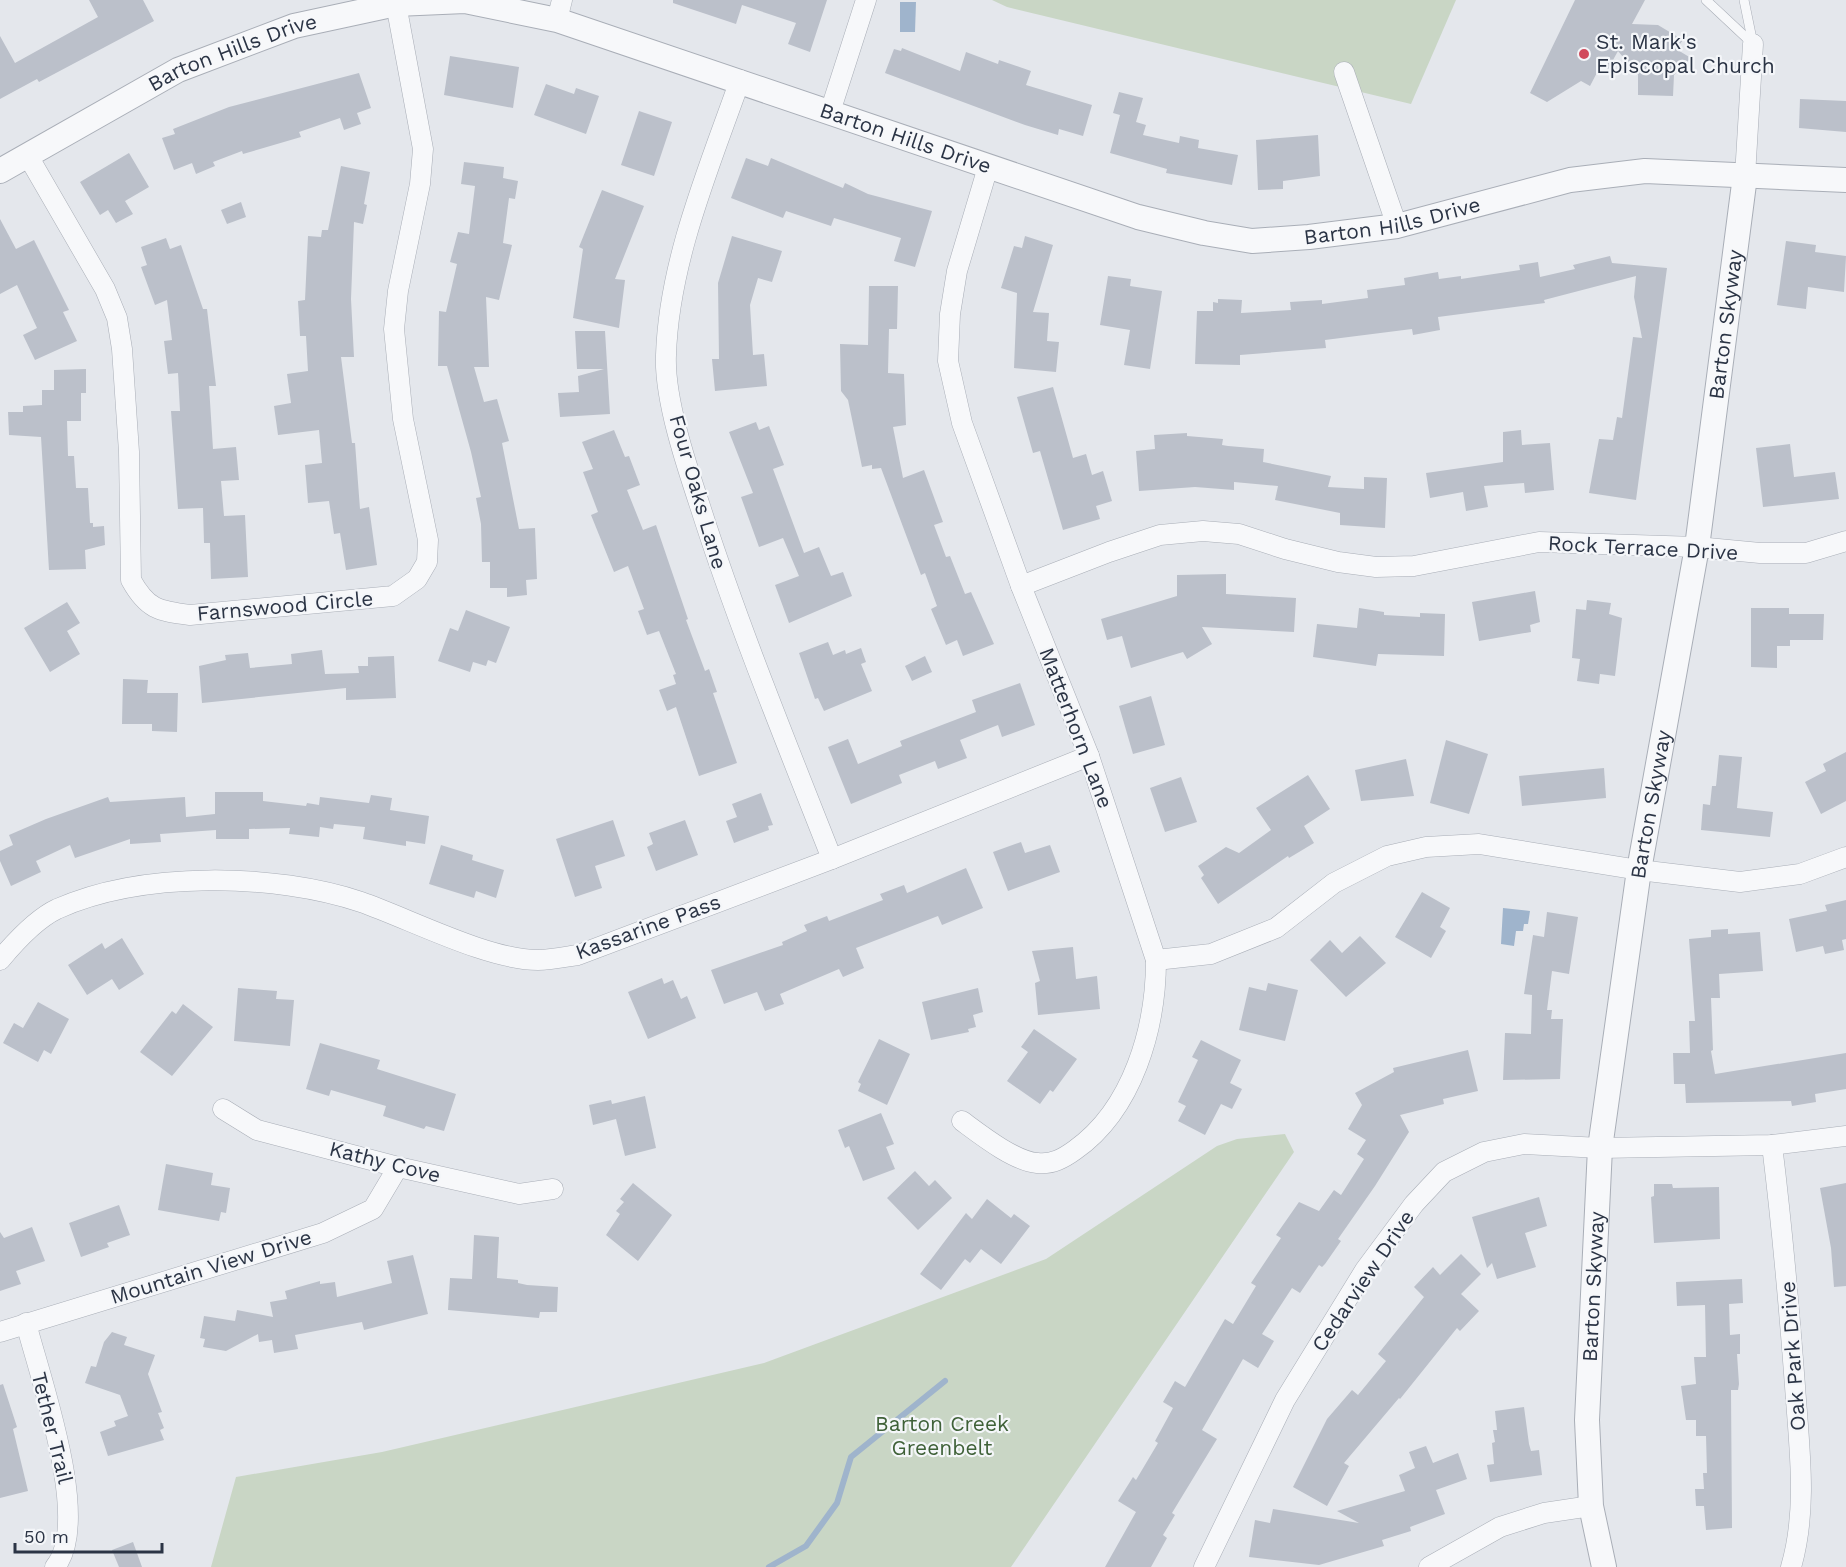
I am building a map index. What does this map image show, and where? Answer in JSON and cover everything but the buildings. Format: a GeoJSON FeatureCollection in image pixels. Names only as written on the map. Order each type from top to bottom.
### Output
{"type":"FeatureCollection","features":[{"type":"Feature","properties":{"kind":"street"},"geometry":{"type":"LineString","coordinates":[[830,112],[866,0]]}},
{"type":"Feature","properties":{"kind":"street","name":"Barton Hills Drive"},"geometry":{"type":"LineString","coordinates":[[0,171],[178,70],[294,26],[396,4],[465,1],[560,10],[740,80],[1138,218],[1252,241],[1309,237],[1397,226],[1570,180],[1645,171],[1846,180]]}},
{"type":"Feature","properties":{"kind":"street","name":"Farnswood Circle"},"geometry":{"type":"LineString","coordinates":[[28,156],[105,289],[117,318],[122,349],[129,452],[131,580],[141,597],[159,611],[190,615],[393,596],[417,579],[427,562],[428,540],[403,419],[394,329],[398,291],[420,184],[423,149],[396,4]]}},
{"type":"Feature","properties":{"kind":"street","name":"Barton Skyway"},"geometry":{"type":"LineString","coordinates":[[1604,1567],[1591,1506],[1587,1420],[1600,1148],[1639,870],[1697,547],[1745,176],[1753,44]]}},
{"type":"Feature","properties":{"kind":"street"},"geometry":{"type":"LineString","coordinates":[[1344,72],[1397,226]]}},
{"type":"Feature","properties":{"kind":"street","name":"Four Oaks Lane"},"geometry":{"type":"LineString","coordinates":[[740,80],[703,186],[672,292],[665,358],[682,452],[726,587],[832,859]]}},
{"type":"Feature","properties":{"kind":"street","name":"Matterhorn Lane"},"geometry":{"type":"LineString","coordinates":[[962,1121],[1000,1147],[1036,1163],[1050,1163],[1065,1157],[1096,1135],[1128,1086],[1148,1034],[1156,993],[1156,960],[1089,756],[1021,586],[962,423],[948,362],[950,314],[957,271],[988,167]]}},
{"type":"Feature","properties":{"kind":"street","name":"Rock Terrace Drive"},"geometry":{"type":"LineString","coordinates":[[1021,586],[1109,552],[1160,536],[1203,531],[1239,534],[1285,549],[1338,562],[1376,567],[1414,566],[1539,542],[1697,547],[1760,554],[1806,553],[1846,541]]}},
{"type":"Feature","properties":{"kind":"street","name":"Kassarine Pass"},"geometry":{"type":"LineString","coordinates":[[0,960],[17,940],[56,909],[108,893],[161,883],[244,880],[295,886],[359,902],[497,954],[537,960],[578,955],[832,859],[1089,756]]}},
{"type":"Feature","properties":{"kind":"street"},"geometry":{"type":"LineString","coordinates":[[1156,960],[1211,954],[1276,928],[1334,883],[1387,856],[1426,847],[1479,844],[1639,870],[1740,882],[1800,874],[1846,857]]}},
{"type":"Feature","properties":{"kind":"street","name":"Kathy Cove"},"geometry":{"type":"LineString","coordinates":[[223,1109],[257,1130],[398,1167],[519,1194],[553,1189]]}},
{"type":"Feature","properties":{"kind":"street","name":"Cedarview Drive"},"geometry":{"type":"LineString","coordinates":[[1204,1567],[1285,1400],[1365,1270],[1414,1204],[1444,1172],[1484,1152],[1524,1144],[1600,1148],[1772,1146],[1846,1136]]}},
{"type":"Feature","properties":{"kind":"street","name":"Oak Park Drive"},"geometry":{"type":"LineString","coordinates":[[1772,1146],[1790,1300],[1801,1475],[1799,1541],[1791,1567]]}},
{"type":"Feature","properties":{"kind":"street","name":"Mountain View Drive"},"geometry":{"type":"LineString","coordinates":[[0,1332],[323,1233],[373,1209],[398,1167]]}},
{"type":"Feature","properties":{"kind":"street","name":"Tether Trail"},"geometry":{"type":"LineString","coordinates":[[26,1323],[68,1486],[69,1527],[61,1559],[54,1567]]}},
{"type":"Feature","properties":{"kind":"street"},"geometry":{"type":"LineString","coordinates":[[1429,1567],[1500,1527],[1544,1513],[1591,1506]]}},
{"type":"Feature","properties":{"kind":"lane"},"geometry":{"type":"LineString","coordinates":[[1706,0],[1753,44]]}},
{"type":"Feature","properties":{"kind":"lane"},"geometry":{"type":"LineString","coordinates":[[1744,0],[1753,44]]}},
{"type":"Feature","properties":{"kind":"green space"},"geometry":{"type":"Polygon","coordinates":[[[992,0],[1456,0],[1411,104],[1007,7],[992,0]]]}},
{"type":"Feature","properties":{"kind":"green space","name":"Barton Creek Greenbelt"},"geometry":{"type":"Polygon","coordinates":[[[1285,1134],[1294,1152],[1011,1567],[211,1567],[236,1477],[382,1452],[764,1363],[1046,1259],[1217,1146],[1237,1139],[1285,1134]]]}},
{"type":"Feature","properties":{"kind":"water"},"geometry":{"type":"Polygon","coordinates":[[[900,2],[916,2],[915,32],[900,32],[900,2]]]}},
{"type":"Feature","properties":{"kind":"water"},"geometry":{"type":"Polygon","coordinates":[[[1503,908],[1530,911],[1528,924],[1524,924],[1523,931],[1516,931],[1514,946],[1501,944],[1503,908]]]}},
{"type":"Feature","properties":{"kind":"waterway"},"geometry":{"type":"LineString","coordinates":[[769,1567],[806,1546],[837,1503],[851,1457],[945,1381]]}},
{"type":"Feature","properties":{"kind":"place","name":"St. Mark's Episcopal Church"},"geometry":{"type":"Point","coordinates":[1584,54]}}]}
